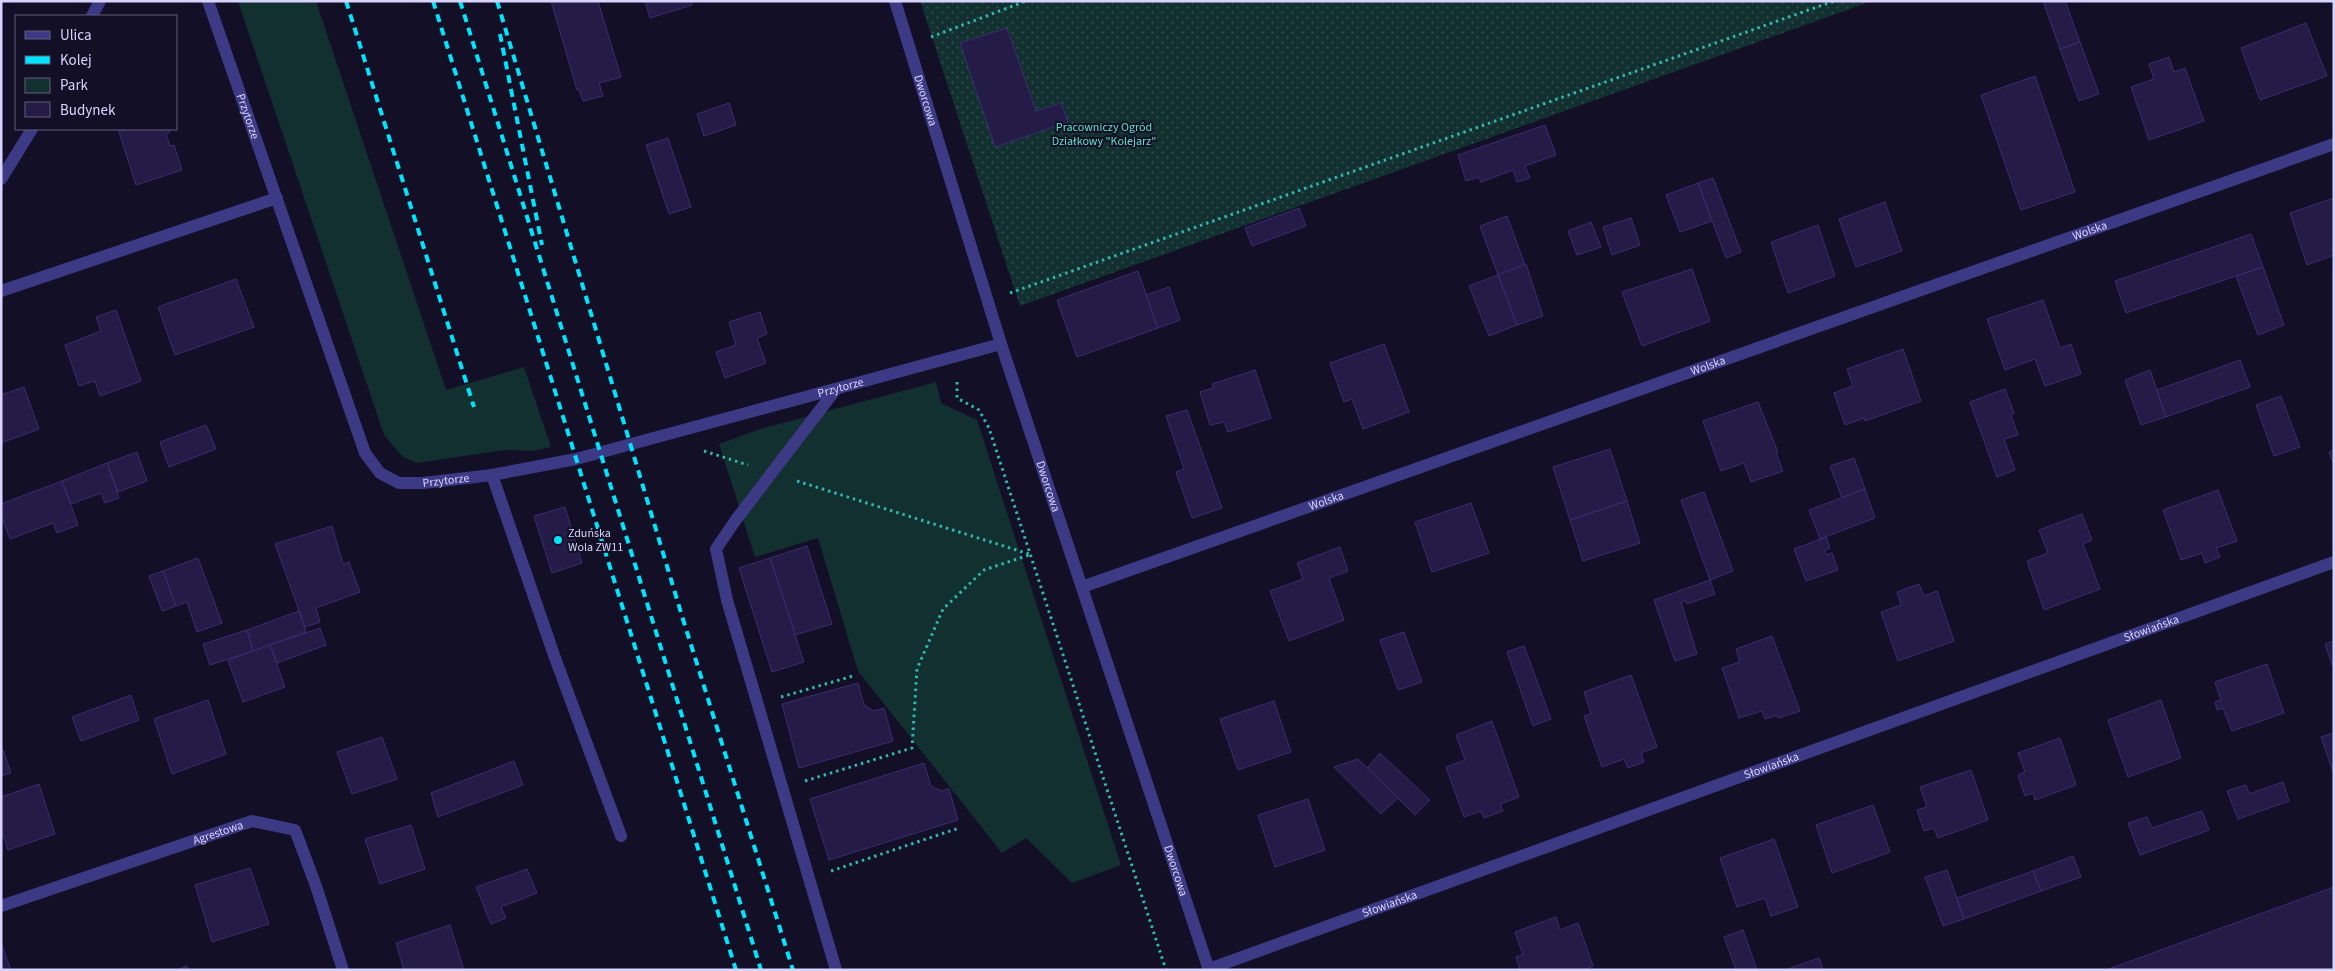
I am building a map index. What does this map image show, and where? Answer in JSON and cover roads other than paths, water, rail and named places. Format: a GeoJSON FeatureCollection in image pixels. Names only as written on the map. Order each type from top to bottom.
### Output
{"type":"FeatureCollection","features":[{"type":"Feature","properties":{"kind":"street"},"geometry":{"type":"LineString","coordinates":[[93,15],[100,1]]}},
{"type":"Feature","properties":{"kind":"street","name":"Przytorze"},"geometry":{"type":"LineString","coordinates":[[208,1],[365,453],[380,473],[399,483],[423,483],[492,475],[576,459],[1001,344]]}},
{"type":"Feature","properties":{"kind":"street","name":"Dworcowa"},"geometry":{"type":"LineString","coordinates":[[895,1],[1001,344],[1209,969]]}},
{"type":"Feature","properties":{"kind":"street"},"geometry":{"type":"LineString","coordinates":[[1,179],[31,130]]}},
{"type":"Feature","properties":{"kind":"street","name":"Wolska"},"geometry":{"type":"LineString","coordinates":[[1082,587],[2334,144]]}},
{"type":"Feature","properties":{"kind":"street"},"geometry":{"type":"LineString","coordinates":[[1,291],[277,198]]}},
{"type":"Feature","properties":{"kind":"street"},"geometry":{"type":"LineString","coordinates":[[836,389],[716,549],[727,600],[836,970]]}},
{"type":"Feature","properties":{"kind":"street"},"geometry":{"type":"LineString","coordinates":[[492,475],[554,655],[621,836]]}},
{"type":"Feature","properties":{"kind":"street","name":"Słowiańska"},"geometry":{"type":"LineString","coordinates":[[1209,969],[2334,562]]}},
{"type":"Feature","properties":{"kind":"street","name":"Agrestowa"},"geometry":{"type":"LineString","coordinates":[[1,906],[252,821],[295,830],[316,886],[343,970]]}},
{"type":"Feature","properties":{"kind":"railway"},"geometry":{"type":"LineString","coordinates":[[346,1],[474,407]]}},
{"type":"Feature","properties":{"kind":"railway"},"geometry":{"type":"LineString","coordinates":[[433,1],[736,970]]}},
{"type":"Feature","properties":{"kind":"railway"},"geometry":{"type":"LineString","coordinates":[[460,1],[761,970]]}},
{"type":"Feature","properties":{"kind":"railway"},"geometry":{"type":"LineString","coordinates":[[497,1],[682,616],[793,970]]}},
{"type":"Feature","properties":{"kind":"railway"},"geometry":{"type":"LineString","coordinates":[[500,34],[542,245]]}},
{"type":"Feature","properties":{"kind":"place","name":"Zduńska Wola ZW11"},"geometry":{"type":"Point","coordinates":[558,540]}},
{"type":"Feature","properties":{"kind":"park label","name":"Pracowniczy Ogród Działkowy \"Kolejarz\""},"geometry":{"type":"Point","coordinates":[1104,134]}}]}
